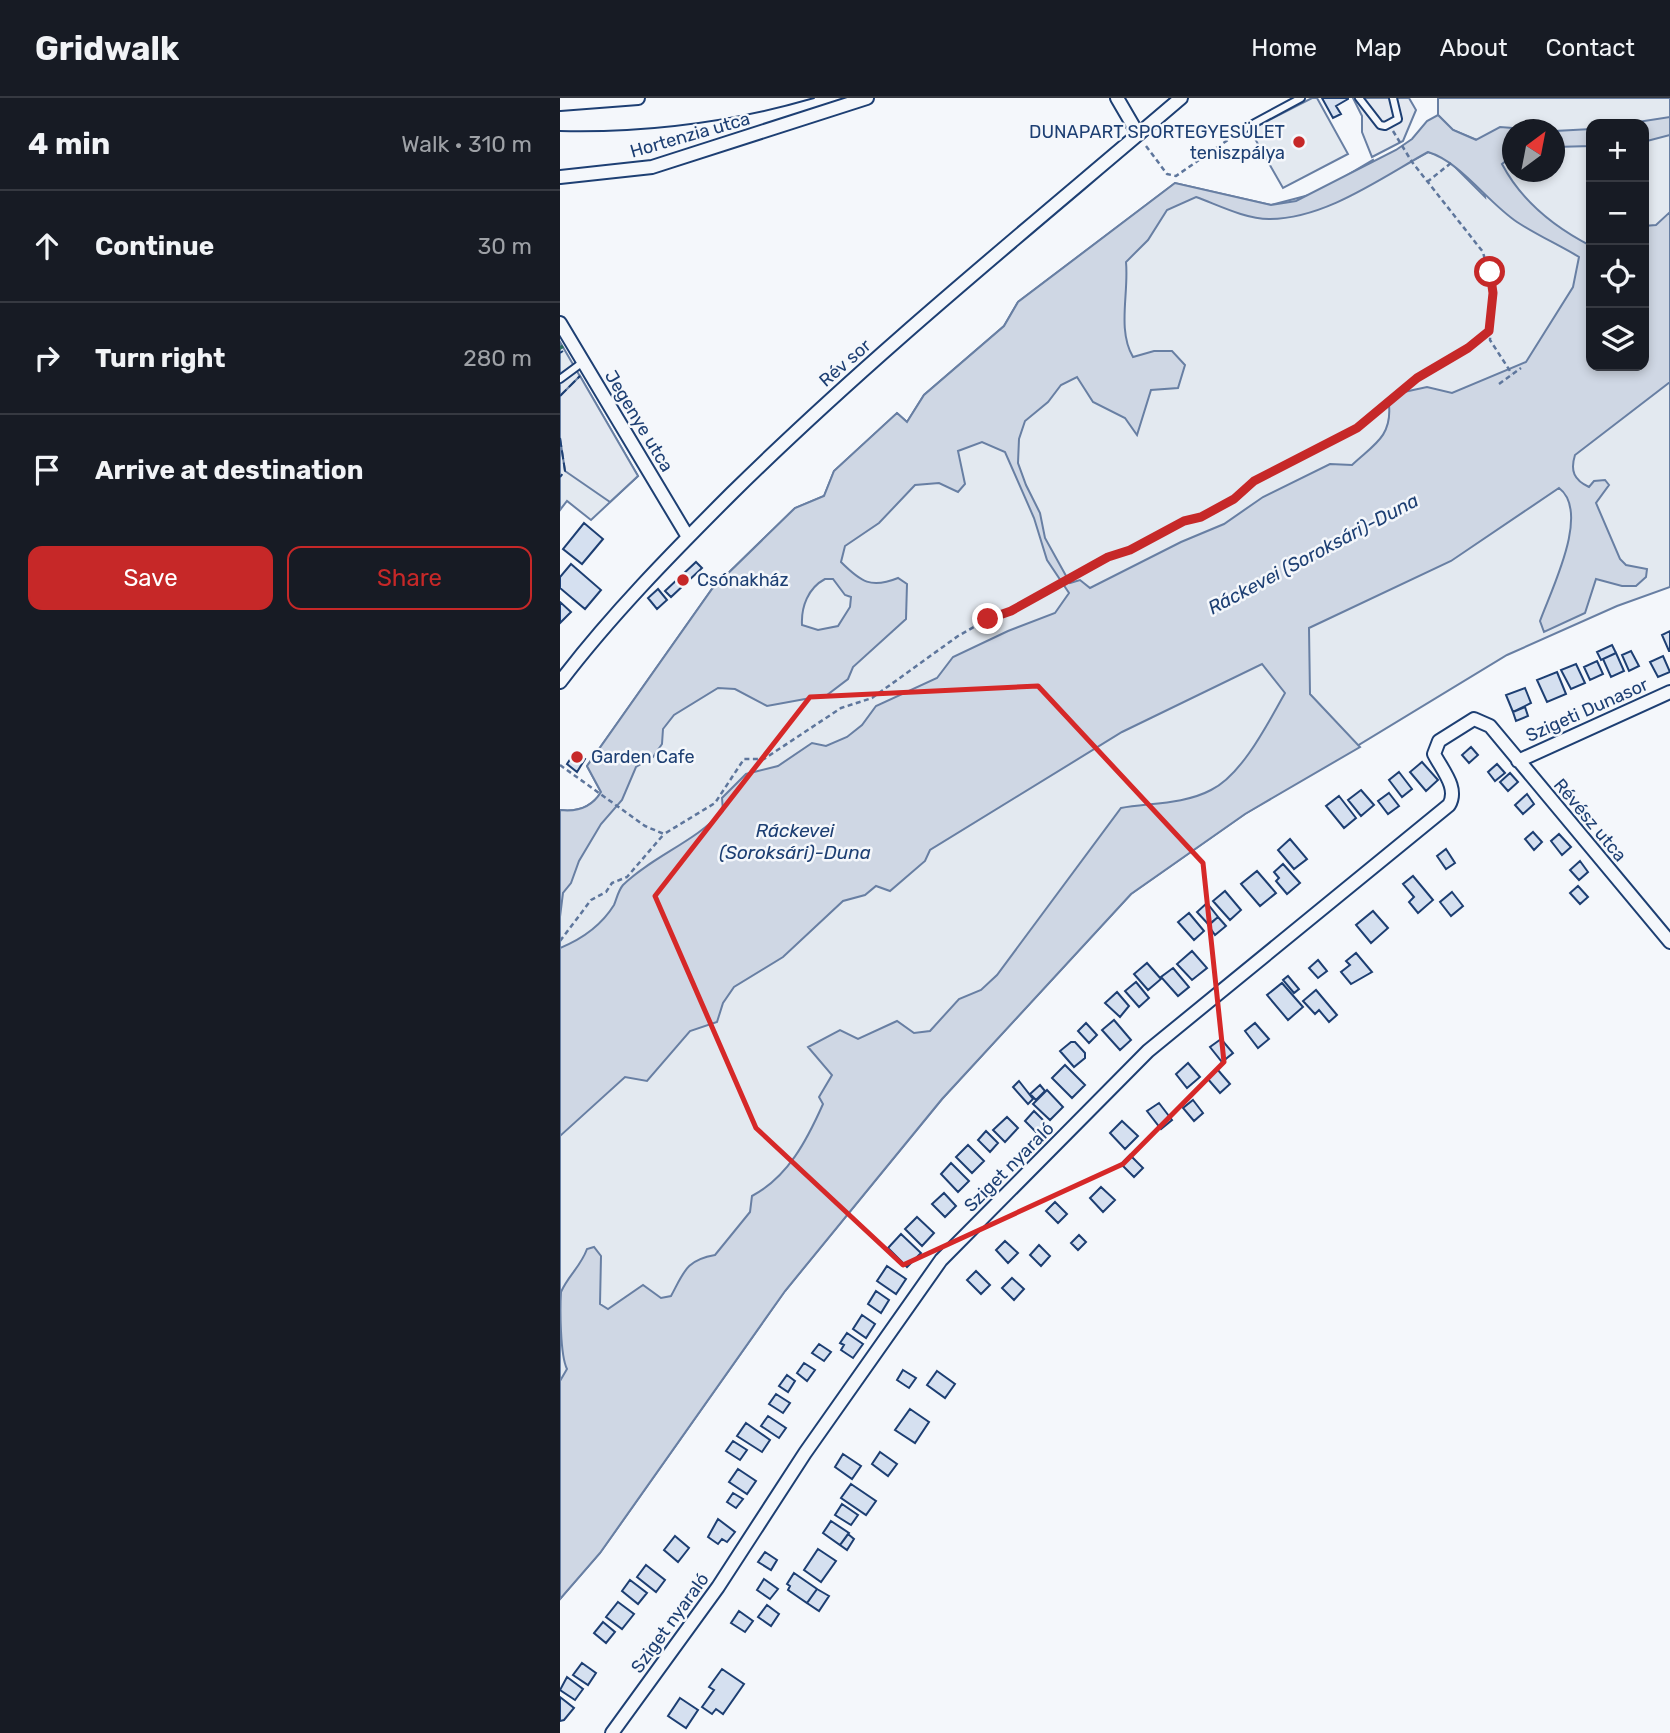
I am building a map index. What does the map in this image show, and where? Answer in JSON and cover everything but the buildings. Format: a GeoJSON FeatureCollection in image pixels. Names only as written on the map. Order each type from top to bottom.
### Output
{"type":"FeatureCollection","features":[{"type":"Feature","properties":{"kind":"street"},"geometry":{"type":"LineString","coordinates":[[560,104],[638,98]]}},
{"type":"Feature","properties":{"kind":"street","name":"Hortenzia utca"},"geometry":{"type":"LineString","coordinates":[[560,177],[652,167],[867,98]]}},
{"type":"Feature","properties":{"kind":"street"},"geometry":{"type":"LineString","coordinates":[[1117,98],[1138,134]]}},
{"type":"Feature","properties":{"kind":"street","name":"Rév sor"},"geometry":{"type":"LineString","coordinates":[[560,682],[589,643],[688,537],[814,412],[1181,98]]}},
{"type":"Feature","properties":{"kind":"street","name":"Jegenye utca"},"geometry":{"type":"LineString","coordinates":[[560,323],[688,537]]}},
{"type":"Feature","properties":{"kind":"street","name":"Szigeti Dunasor"},"geometry":{"type":"LineString","coordinates":[[1518,761],[1670,692]]}},
{"type":"Feature","properties":{"kind":"street","name":"Sziget nyaraló"},"geometry":{"type":"LineString","coordinates":[[612,1733],[718,1587],[805,1453],[941,1260],[1148,1051],[1449,805],[1453,798],[1451,783],[1434,754],[1439,741],[1461,725],[1474,719],[1482,721]]}},
{"type":"Feature","properties":{"kind":"street","name":"Révész utca"},"geometry":{"type":"LineString","coordinates":[[1482,721],[1490,726],[1670,942]]}},
{"type":"Feature","properties":{"kind":"lane"},"geometry":{"type":"LineString","coordinates":[[1240,131],[1301,98]]}},
{"type":"Feature","properties":{"kind":"lane"},"geometry":{"type":"LineString","coordinates":[[1359,98],[1380,125],[1390,124],[1398,118],[1399,112],[1393,98]]}},
{"type":"Feature","properties":{"kind":"lane"},"geometry":{"type":"LineString","coordinates":[[560,379],[583,362]]}},
{"type":"Feature","properties":{"kind":"path"},"geometry":{"type":"LineString","coordinates":[[1390,124],[1412,162],[1487,261],[1493,293],[1489,331],[1495,351],[1512,374]]}},
{"type":"Feature","properties":{"kind":"path"},"geometry":{"type":"LineString","coordinates":[[1138,134],[1167,174],[1176,176],[1240,131]]}},
{"type":"Feature","properties":{"kind":"path"},"geometry":{"type":"LineString","coordinates":[[1427,181],[1451,163]]}},
{"type":"Feature","properties":{"kind":"path"},"geometry":{"type":"LineString","coordinates":[[560,941],[592,900],[606,892],[612,883],[627,877],[664,834],[715,803],[744,759],[764,759],[841,708],[872,698],[977,625],[1011,611],[1069,578],[1174,525],[1201,517],[1234,499],[1254,481],[1357,428],[1417,378],[1468,348],[1489,331]]}},
{"type":"Feature","properties":{"kind":"path"},"geometry":{"type":"LineString","coordinates":[[1499,384],[1521,368]]}},
{"type":"Feature","properties":{"kind":"path"},"geometry":{"type":"LineString","coordinates":[[560,765],[621,809],[664,834]]}},
{"type":"Feature","properties":{"kind":"highlighted area"},"geometry":{"type":"Polygon","coordinates":[[[1038,686],[1203,863],[1224,1062],[1123,1164],[903,1265],[756,1128],[655,896],[810,697],[1038,686]]]}},
{"type":"Feature","properties":{"kind":"shaded area","name":"DUNAPART SPORTEGYESÜLET teniszpálya"},"geometry":{"type":"Polygon","coordinates":[[[1312,98],[1317,98],[1348,154],[1283,188],[1250,130],[1312,98]]]}},
{"type":"Feature","properties":{"kind":"shaded area"},"geometry":{"type":"Polygon","coordinates":[[[1353,98],[1409,98],[1416,110],[1403,141],[1372,157],[1362,132],[1362,116],[1353,98]]]}},
{"type":"Feature","properties":{"kind":"shaded area"},"geometry":{"type":"Polygon","coordinates":[[[1438,98],[1670,98],[1670,587],[1617,606],[1507,655],[1245,814],[1131,894],[942,1099],[785,1291],[600,1553],[560,1599],[560,810],[584,807],[601,792],[587,766],[712,589],[795,508],[824,496],[834,471],[897,413],[907,422],[924,395],[1004,326],[1018,302],[1175,183],[1271,205],[1317,193],[1373,160],[1382,177],[1428,152],[1445,157],[1485,197],[1477,140],[1453,130],[1438,115],[1438,98]]]}},
{"type":"Feature","properties":{"kind":"shaded area"},"geometry":{"type":"Polygon","coordinates":[[[560,342],[638,476],[591,520],[567,501],[560,510],[560,342]]]}},
{"type":"Feature","properties":{"kind":"shaded area"},"geometry":{"type":"Polygon","coordinates":[[[580,376],[638,476],[610,502],[565,471],[560,438],[560,396],[580,376]]]}},
{"type":"Feature","properties":{"kind":"water","name":"Ráckevei (Soroksári)-Duna"},"geometry":{"type":"Polygon","coordinates":[[[1438,115],[1453,130],[1476,140],[1502,127],[1502,182],[1513,182],[1540,212],[1564,231],[1586,243],[1586,371],[1649,371],[1649,226],[1656,225],[1670,212],[1670,382],[1575,455],[1573,466],[1577,478],[1589,487],[1594,481],[1605,480],[1609,485],[1596,503],[1620,559],[1626,565],[1647,569],[1646,577],[1636,586],[1622,586],[1596,579],[1585,613],[1544,632],[1540,621],[1566,552],[1570,532],[1568,499],[1559,488],[1451,561],[1309,628],[1310,694],[1360,747],[1245,814],[1131,894],[942,1099],[785,1291],[600,1553],[560,1599],[560,1381],[567,1369],[562,1343],[561,1292],[587,1249],[594,1247],[601,1256],[600,1304],[608,1309],[643,1285],[661,1298],[671,1296],[687,1268],[698,1260],[715,1255],[750,1212],[752,1196],[776,1179],[786,1168],[810,1131],[823,1104],[819,1097],[832,1075],[808,1047],[840,1030],[858,1039],[897,1021],[914,1033],[930,1031],[959,999],[981,990],[997,975],[1121,808],[1190,798],[1222,783],[1244,761],[1285,693],[1262,664],[1122,732],[930,850],[925,861],[890,891],[876,886],[865,895],[843,901],[783,957],[734,987],[723,1003],[717,1022],[690,1031],[647,1081],[625,1077],[560,1136],[560,948],[597,925],[609,913],[623,885],[635,875],[712,822],[723,811],[722,798],[746,774],[778,766],[812,743],[826,746],[847,737],[862,725],[876,706],[937,678],[953,657],[1055,613],[1069,593],[1047,560],[1034,518],[1005,452],[982,442],[958,451],[965,484],[958,492],[939,483],[915,485],[879,523],[845,546],[841,562],[861,579],[881,583],[898,578],[907,584],[906,619],[853,667],[848,679],[827,695],[767,706],[735,689],[718,688],[674,715],[663,729],[662,744],[653,757],[636,767],[622,800],[601,824],[579,861],[571,883],[563,893],[560,917],[560,810],[584,807],[601,792],[587,766],[712,589],[795,508],[824,496],[834,471],[897,413],[907,422],[924,395],[1004,326],[1018,302],[1175,183],[1271,205],[1296,201],[1396,150],[1412,139],[1427,121],[1438,115]],[[1428,152],[1332,205],[1290,217],[1251,217],[1196,197],[1167,210],[1148,240],[1126,262],[1125,323],[1128,346],[1133,357],[1154,351],[1172,351],[1185,365],[1178,388],[1151,390],[1137,435],[1125,418],[1093,402],[1077,377],[1061,385],[1048,402],[1025,421],[1019,439],[1018,463],[1040,513],[1045,538],[1070,583],[1080,580],[1090,588],[1181,542],[1224,524],[1263,497],[1330,464],[1352,465],[1380,440],[1387,425],[1389,405],[1404,392],[1427,387],[1452,393],[1526,362],[1573,287],[1579,257],[1517,222],[1463,173],[1428,152]],[[825,579],[814,587],[803,611],[802,625],[818,630],[838,626],[850,607],[851,597],[845,595],[833,579],[825,579]]]}},
{"type":"Feature","properties":{"kind":"water"},"geometry":{"type":"Polygon","coordinates":[[[1670,117],[1670,135],[1649,140],[1649,120],[1670,117]]]}},
{"type":"Feature","properties":{"kind":"water"},"geometry":{"type":"Polygon","coordinates":[[[1586,129],[1586,146],[1565,147],[1565,130],[1586,129]]]}},
{"type":"Feature","properties":{"kind":"tram line"},"geometry":{"type":"LineString","coordinates":[[560,131],[657,128],[720,120],[814,98]]}},
{"type":"Feature","properties":{"kind":"hedge"},"geometry":{"type":"LineString","coordinates":[[560,346],[563,351]]}},
{"type":"Feature","properties":{"kind":"fence"},"geometry":{"type":"LineString","coordinates":[[560,396],[580,376]]}},
{"type":"Feature","properties":{"kind":"fence"},"geometry":{"type":"LineString","coordinates":[[560,438],[565,471],[560,477]]}},
{"type":"Feature","properties":{"kind":"place","name":"DUNAPART SPORTEGYESÜLET teniszpálya"},"geometry":{"type":"Point","coordinates":[1299,142]}},
{"type":"Feature","properties":{"kind":"place","name":"Csónakház"},"geometry":{"type":"Point","coordinates":[683,580]}},
{"type":"Feature","properties":{"kind":"place","name":"Garden Cafe"},"geometry":{"type":"Point","coordinates":[577,757]}},
{"type":"Feature","properties":{"kind":"route"},"geometry":{"type":"LineString","coordinates":[[988,619],[1052,591],[1072,576],[1095,567],[1118,552],[1130,550],[1184,521],[1201,517],[1234,499],[1254,481],[1357,428],[1417,378],[1468,348],[1489,331],[1493,293],[1490,272]]}}]}
